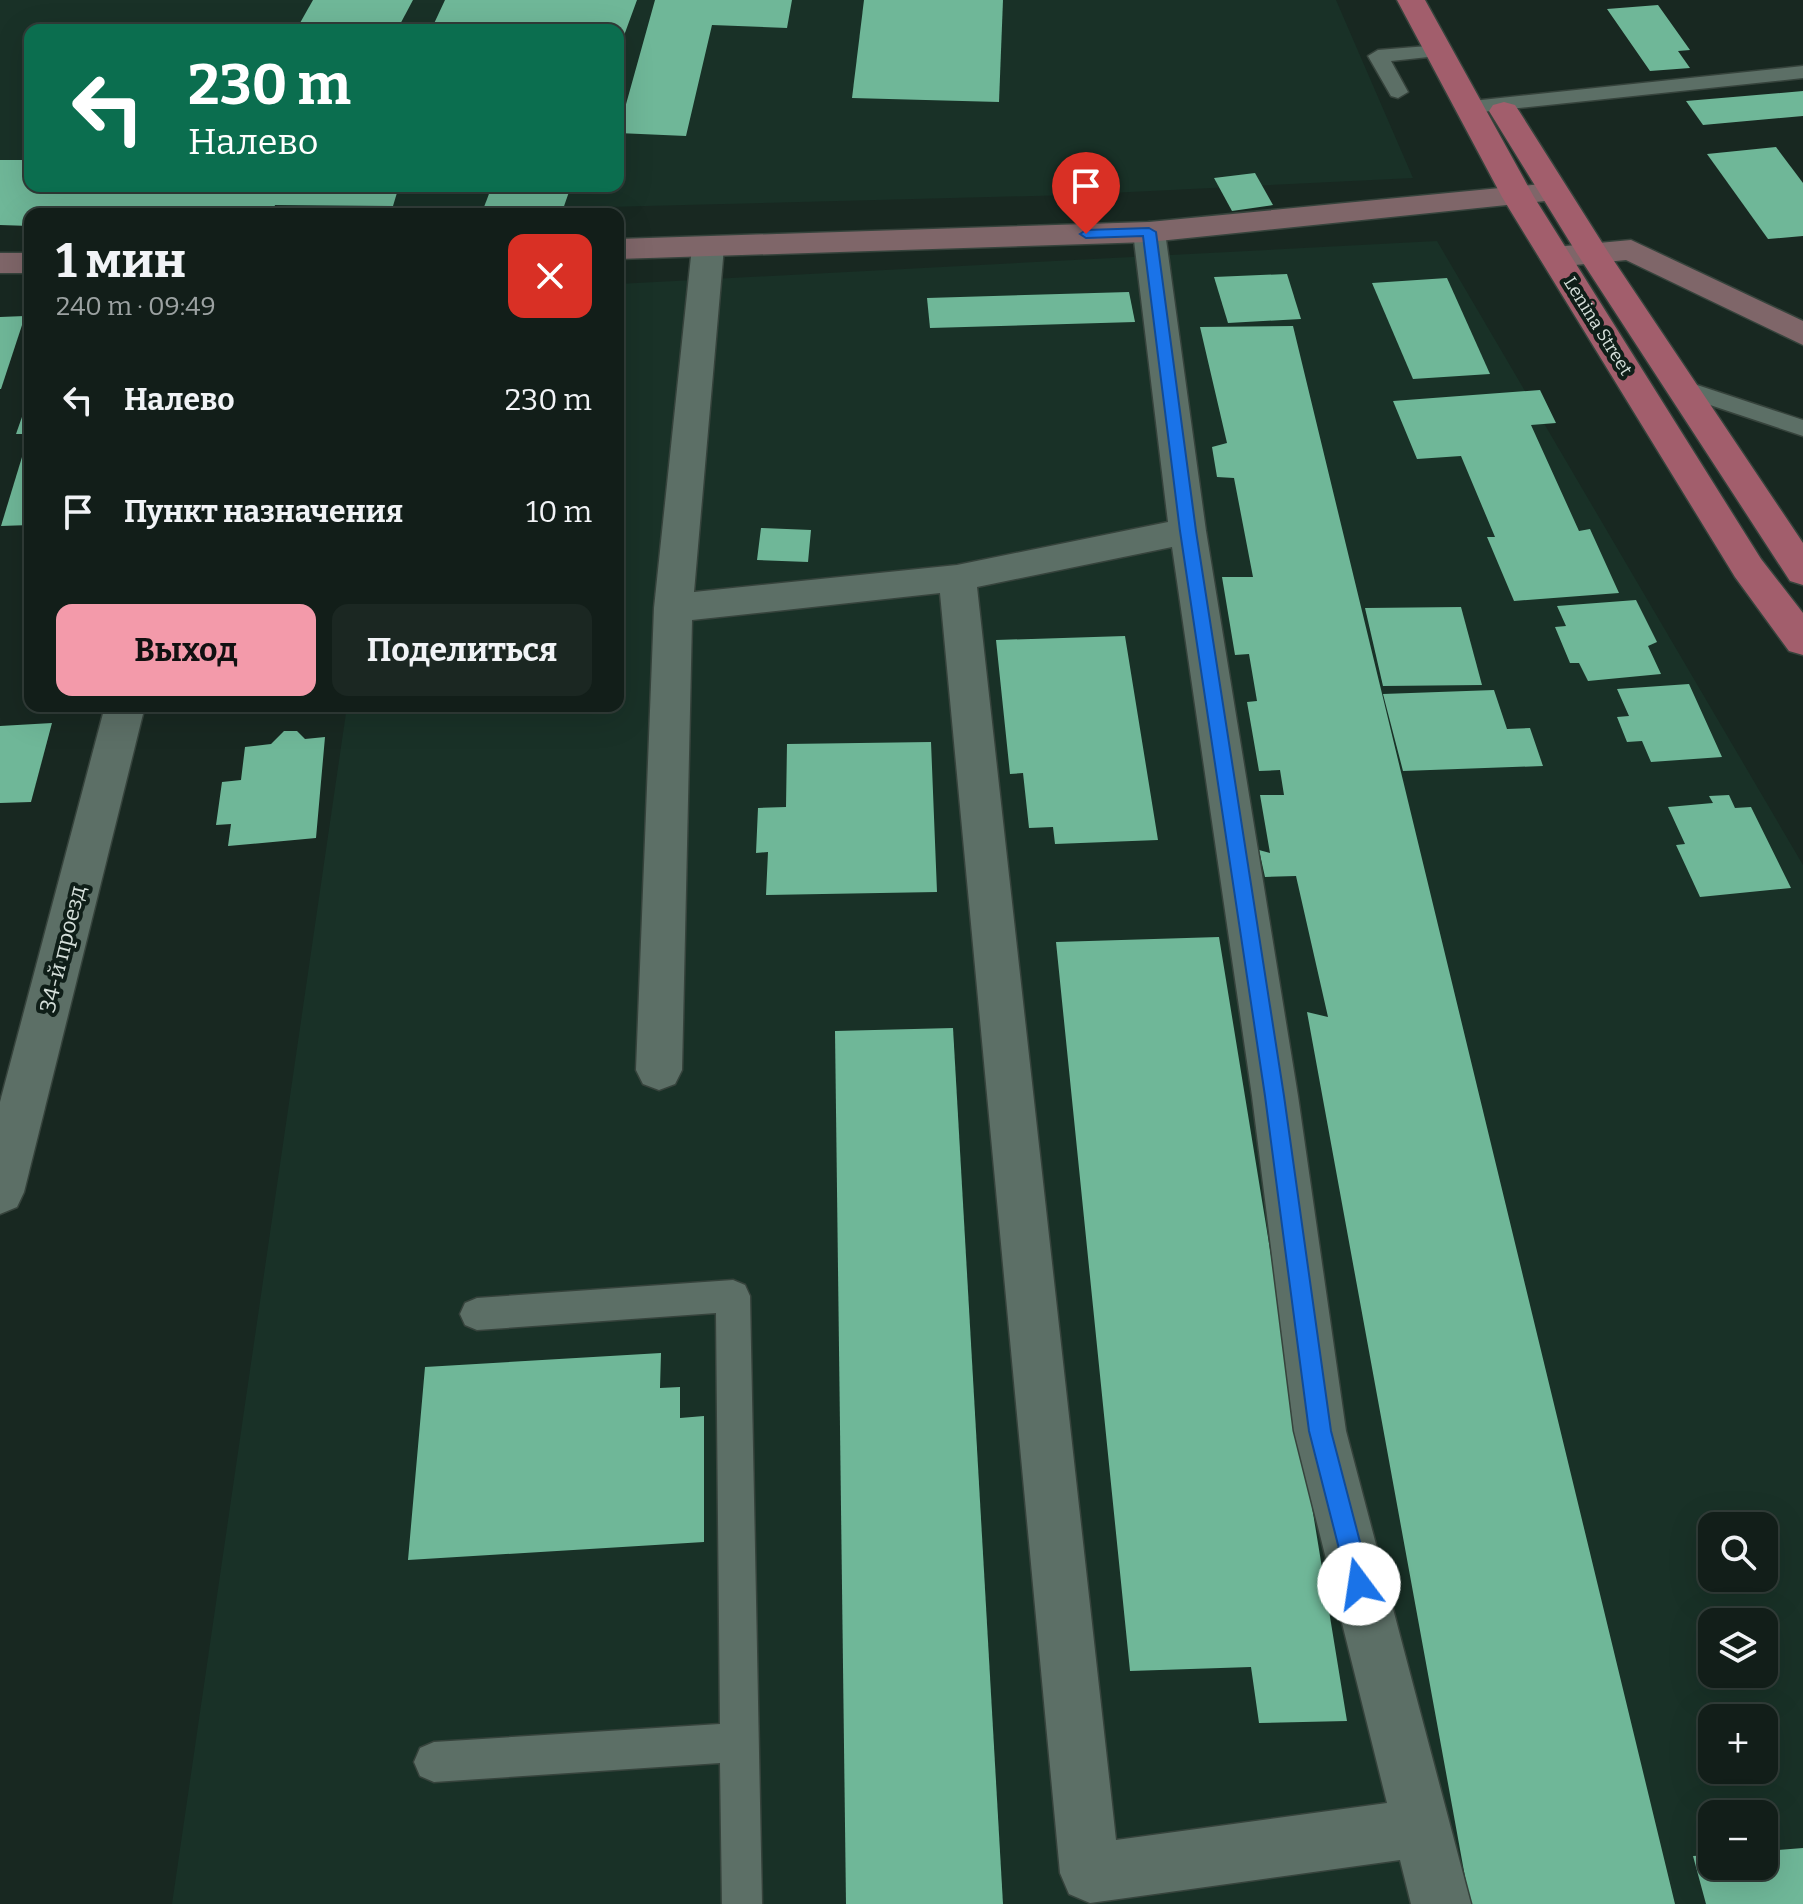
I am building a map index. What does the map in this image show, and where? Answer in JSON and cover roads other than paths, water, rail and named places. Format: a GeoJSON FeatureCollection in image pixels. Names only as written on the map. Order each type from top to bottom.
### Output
{"type":"FeatureCollection","features":[{"type":"Feature","properties":{"kind":"main road","name":"Lenina Street"},"geometry":{"type":"LineString","coordinates":[[1411,0],[1440,51],[1553,192],[1803,572]]}},
{"type":"Feature","properties":{"kind":"main road"},"geometry":{"type":"LineString","coordinates":[[1442,0],[1471,52]]}},
{"type":"Feature","properties":{"kind":"main road","name":"Lenina Street"},"geometry":{"type":"LineString","coordinates":[[1486,78],[1486,106],[1518,197],[1748,568],[1803,641]]}},
{"type":"Feature","properties":{"kind":"street"},"geometry":{"type":"LineString","coordinates":[[624,249],[1149,232],[1553,192]]}},
{"type":"Feature","properties":{"kind":"street"},"geometry":{"type":"LineString","coordinates":[[1149,232],[1188,531],[1275,1096],[1320,1431],[1441,1904]]}},
{"type":"Feature","properties":{"kind":"street"},"geometry":{"type":"LineString","coordinates":[[659,1070],[673,608],[708,247]]}},
{"type":"Feature","properties":{"kind":"street"},"geometry":{"type":"LineString","coordinates":[[1555,257],[1631,250],[1803,334]]}},
{"type":"Feature","properties":{"kind":"street"},"geometry":{"type":"LineString","coordinates":[[0,263],[24,263]]}},
{"type":"Feature","properties":{"kind":"street"},"geometry":{"type":"LineString","coordinates":[[673,608],[957,578],[1188,531]]}},
{"type":"Feature","properties":{"kind":"street"},"geometry":{"type":"LineString","coordinates":[[957,578],[1090,1873],[1422,1828]]}},
{"type":"Feature","properties":{"kind":"street","name":"34-й проезд"},"geometry":{"type":"LineString","coordinates":[[0,1192],[123,712]]}},
{"type":"Feature","properties":{"kind":"lane"},"geometry":{"type":"LineString","coordinates":[[1398,92],[1378,56],[1440,51]]}},
{"type":"Feature","properties":{"kind":"lane"},"geometry":{"type":"LineString","coordinates":[[1486,106],[1803,72]]}},
{"type":"Feature","properties":{"kind":"lane"},"geometry":{"type":"LineString","coordinates":[[1679,387],[1803,428]]}},
{"type":"Feature","properties":{"kind":"lane"},"geometry":{"type":"LineString","coordinates":[[477,1314],[733,1296],[742,1904]]}},
{"type":"Feature","properties":{"kind":"lane"},"geometry":{"type":"LineString","coordinates":[[434,1762],[740,1742]]}}]}
